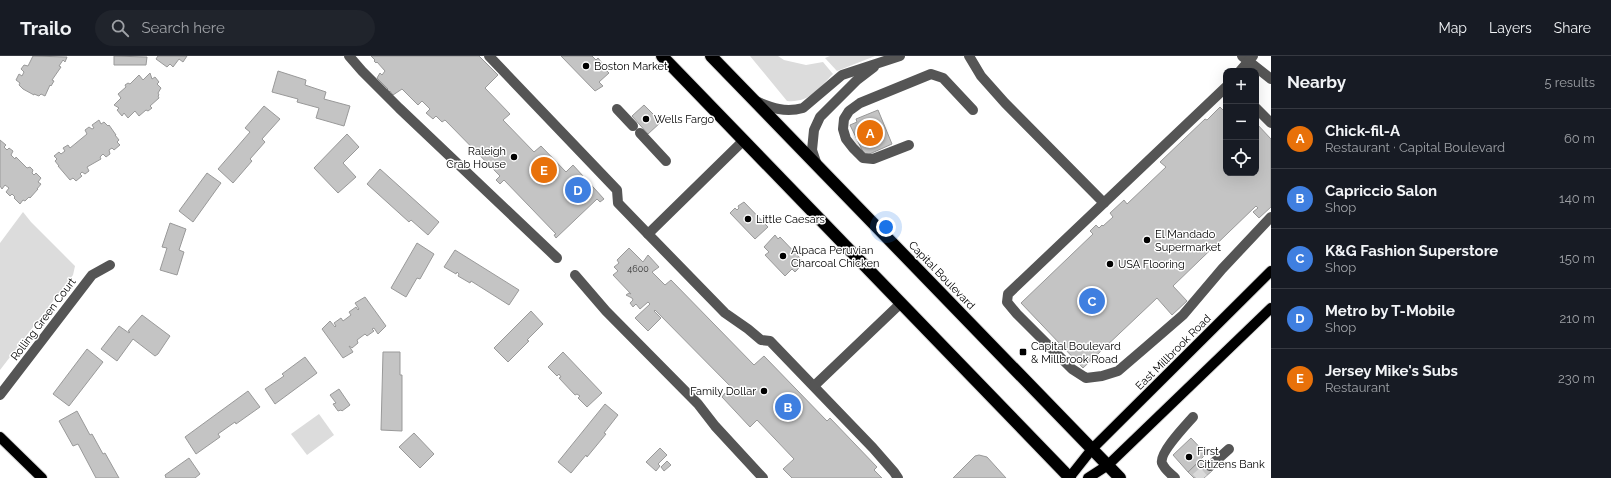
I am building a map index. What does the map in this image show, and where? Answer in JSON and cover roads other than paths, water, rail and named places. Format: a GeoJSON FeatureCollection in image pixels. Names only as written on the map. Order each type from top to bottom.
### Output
{"type":"FeatureCollection","features":[{"type":"Feature","properties":{"kind":"highway"},"geometry":{"type":"LineString","coordinates":[[662,56],[1069,478]]}},
{"type":"Feature","properties":{"kind":"highway","name":"Capital Boulevard"},"geometry":{"type":"LineString","coordinates":[[712,56],[1120,478]]}},
{"type":"Feature","properties":{"kind":"main road","name":"East Millbrook Road"},"geometry":{"type":"LineString","coordinates":[[1069,478],[1092,449],[1271,271]]}},
{"type":"Feature","properties":{"kind":"main road"},"geometry":{"type":"LineString","coordinates":[[1088,478],[1108,465],[1271,308]]}},
{"type":"Feature","properties":{"kind":"main road"},"geometry":{"type":"LineString","coordinates":[[0,437],[41,478]]}},
{"type":"Feature","properties":{"kind":"street"},"geometry":{"type":"LineString","coordinates":[[349,56],[399,108],[558,258]]}},
{"type":"Feature","properties":{"kind":"street"},"geometry":{"type":"LineString","coordinates":[[755,100],[782,110],[803,108],[842,75],[900,56]]}},
{"type":"Feature","properties":{"kind":"street"},"geometry":{"type":"LineString","coordinates":[[969,56],[981,76],[1005,103],[1104,203]]}},
{"type":"Feature","properties":{"kind":"street"},"geometry":{"type":"LineString","coordinates":[[492,57],[617,190],[618,203],[725,313],[761,340],[770,341],[814,386],[898,478]]}},
{"type":"Feature","properties":{"kind":"street"},"geometry":{"type":"LineString","coordinates":[[1242,68],[1248,58],[1271,79]]}},
{"type":"Feature","properties":{"kind":"street"},"geometry":{"type":"LineString","coordinates":[[817,165],[812,150],[814,130],[820,117],[856,80],[875,65]]}},
{"type":"Feature","properties":{"kind":"street"},"geometry":{"type":"LineString","coordinates":[[909,144],[873,159],[863,158],[846,139],[843,129],[844,119],[849,111],[860,103],[931,74],[943,78],[973,110]]}},
{"type":"Feature","properties":{"kind":"street"},"geometry":{"type":"LineString","coordinates":[[1223,90],[1008,294],[1007,302],[1072,369],[1086,378],[1102,376],[1118,371],[1183,315],[1222,269],[1271,217]]}},
{"type":"Feature","properties":{"kind":"street"},"geometry":{"type":"LineString","coordinates":[[617,109],[666,161]]}},
{"type":"Feature","properties":{"kind":"street"},"geometry":{"type":"LineString","coordinates":[[1259,111],[1271,124]]}},
{"type":"Feature","properties":{"kind":"street"},"geometry":{"type":"LineString","coordinates":[[648,234],[744,140]]}},
{"type":"Feature","properties":{"kind":"street","name":"Rolling Green Court"},"geometry":{"type":"LineString","coordinates":[[0,395],[92,274],[110,265]]}},
{"type":"Feature","properties":{"kind":"street"},"geometry":{"type":"LineString","coordinates":[[575,275],[606,311],[698,404],[715,426],[763,478]]}},
{"type":"Feature","properties":{"kind":"street"},"geometry":{"type":"LineString","coordinates":[[814,386],[901,303]]}},
{"type":"Feature","properties":{"kind":"street"},"geometry":{"type":"LineString","coordinates":[[1175,478],[1163,465],[1163,456],[1174,439],[1193,417]]}},
{"type":"Feature","properties":{"kind":"street"},"geometry":{"type":"LineString","coordinates":[[1210,466],[1229,449]]}},
{"type":"Feature","properties":{"kind":"tunnel"},"geometry":{"type":"LineString","coordinates":[[1196,478],[1210,466]]}},
{"type":"Feature","properties":{"kind":"place","name":"Boston Market"},"geometry":{"type":"Point","coordinates":[586,66]}},
{"type":"Feature","properties":{"kind":"place","name":"Wells Fargo"},"geometry":{"type":"Point","coordinates":[646,119]}},
{"type":"Feature","properties":{"kind":"place","name":"Chick-fil-A"},"geometry":{"type":"Point","coordinates":[870,133]}},
{"type":"Feature","properties":{"kind":"place","name":"Raleigh Crab House"},"geometry":{"type":"Point","coordinates":[514,157]}},
{"type":"Feature","properties":{"kind":"place","name":"Jersey Mike's Subs"},"geometry":{"type":"Point","coordinates":[544,170]}},
{"type":"Feature","properties":{"kind":"place","name":"Metro by T-Mobile"},"geometry":{"type":"Point","coordinates":[578,190]}},
{"type":"Feature","properties":{"kind":"place","name":"Little Caesars"},"geometry":{"type":"Point","coordinates":[748,219]}},
{"type":"Feature","properties":{"kind":"place","name":"El Mandado Supermarket"},"geometry":{"type":"Point","coordinates":[1147,240]}},
{"type":"Feature","properties":{"kind":"place","name":"Alpaca Peruvian Charcoal Chicken"},"geometry":{"type":"Point","coordinates":[783,256]}},
{"type":"Feature","properties":{"kind":"place","name":"USA Flooring"},"geometry":{"type":"Point","coordinates":[1110,264]}},
{"type":"Feature","properties":{"kind":"place","name":"K&G Fashion Superstore"},"geometry":{"type":"Point","coordinates":[1092,301]}},
{"type":"Feature","properties":{"kind":"place","name":"Capital Boulevard & Millbrook Road"},"geometry":{"type":"Point","coordinates":[1023,352]}},
{"type":"Feature","properties":{"kind":"place","name":"Family Dollar"},"geometry":{"type":"Point","coordinates":[764,391]}},
{"type":"Feature","properties":{"kind":"place","name":"Capriccio Salon"},"geometry":{"type":"Point","coordinates":[788,407]}},
{"type":"Feature","properties":{"kind":"place","name":"First Citizens Bank"},"geometry":{"type":"Point","coordinates":[1189,457]}}]}
